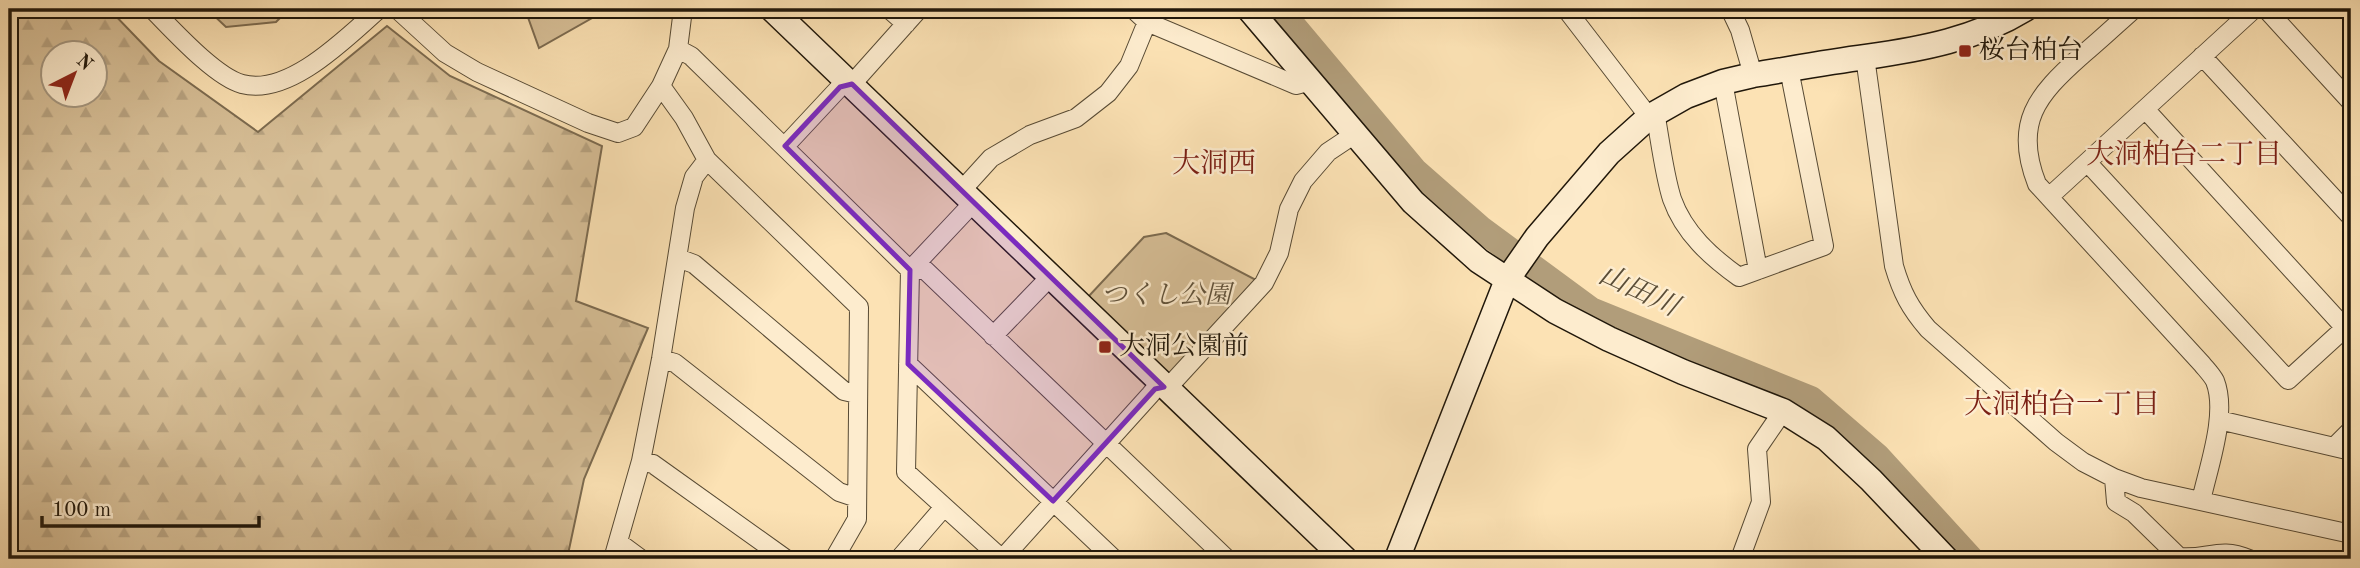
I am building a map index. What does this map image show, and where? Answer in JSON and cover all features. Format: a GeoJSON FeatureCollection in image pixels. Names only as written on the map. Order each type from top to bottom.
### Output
{"type":"FeatureCollection","features":[{"type":"Feature","properties":{"kind":"street"},"geometry":{"type":"LineString","coordinates":[[152,9],[212,66],[240,84],[254,86],[275,83],[302,72],[379,9]]}},
{"type":"Feature","properties":{"kind":"street"},"geometry":{"type":"LineString","coordinates":[[397,9],[445,53],[477,72],[588,123],[618,133],[634,128],[661,86],[678,49],[683,9]]}},
{"type":"Feature","properties":{"kind":"street"},"geometry":{"type":"LineString","coordinates":[[772,9],[1345,559]]}},
{"type":"Feature","properties":{"kind":"street"},"geometry":{"type":"LineString","coordinates":[[889,9],[905,24]]}},
{"type":"Feature","properties":{"kind":"street"},"geometry":{"type":"LineString","coordinates":[[785,146],[840,87],[852,84],[919,9]]}},
{"type":"Feature","properties":{"kind":"street"},"geometry":{"type":"LineString","coordinates":[[1133,9],[1147,22],[1296,85],[1312,81]]}},
{"type":"Feature","properties":{"kind":"street"},"geometry":{"type":"LineString","coordinates":[[1249,9],[1413,202],[1479,261],[1512,273],[1555,311],[1609,339],[1683,372],[1783,411],[1826,438],[1871,480],[1946,559]]}},
{"type":"Feature","properties":{"kind":"street"},"geometry":{"type":"LineString","coordinates":[[1566,9],[1652,114],[1672,200],[1693,237],[1713,258],[1740,277],[1824,246],[1789,69]]}},
{"type":"Feature","properties":{"kind":"street"},"geometry":{"type":"LineString","coordinates":[[1730,9],[1740,30],[1753,75]]}},
{"type":"Feature","properties":{"kind":"street"},"geometry":{"type":"LineString","coordinates":[[1397,559],[1512,273],[1537,237],[1609,153],[1652,114],[1686,96],[1723,82],[1942,44],[1974,34],[2025,9]]}},
{"type":"Feature","properties":{"kind":"street"},"geometry":{"type":"LineString","coordinates":[[2134,9],[2053,82],[2036,102],[2029,123],[2028,145],[2037,184],[2202,363],[2214,380],[2219,398],[2218,420],[2201,501]]}},
{"type":"Feature","properties":{"kind":"street"},"geometry":{"type":"LineString","coordinates":[[2049,197],[2254,9]]}},
{"type":"Feature","properties":{"kind":"street"},"geometry":{"type":"LineString","coordinates":[[2266,9],[2351,102]]}},
{"type":"Feature","properties":{"kind":"street"},"geometry":{"type":"LineString","coordinates":[[1147,22],[1129,66],[1108,93],[1076,118],[1030,135],[991,158],[967,197],[910,270],[906,472],[1002,559],[1155,390],[1173,382],[1264,283],[1279,253],[1289,209],[1303,181],[1328,152],[1355,134]]}},
{"type":"Feature","properties":{"kind":"street"},"geometry":{"type":"LineString","coordinates":[[678,49],[691,56],[910,270],[925,270],[1227,559]]}},
{"type":"Feature","properties":{"kind":"street"},"geometry":{"type":"LineString","coordinates":[[2202,56],[2351,218]]}},
{"type":"Feature","properties":{"kind":"street"},"geometry":{"type":"LineString","coordinates":[[1865,57],[1894,266],[1900,288],[1912,310],[1928,329],[2056,442],[2083,462],[2114,478],[2141,488],[2351,534]]}},
{"type":"Feature","properties":{"kind":"street"},"geometry":{"type":"LineString","coordinates":[[1723,82],[1758,270]]}},
{"type":"Feature","properties":{"kind":"street"},"geometry":{"type":"LineString","coordinates":[[661,86],[684,118],[708,160],[859,307],[858,519],[834,559]]}},
{"type":"Feature","properties":{"kind":"street"},"geometry":{"type":"LineString","coordinates":[[2087,162],[2288,380],[2345,328],[2145,108]]}},
{"type":"Feature","properties":{"kind":"street"},"geometry":{"type":"LineString","coordinates":[[642,559],[615,551],[641,461],[661,359],[685,208],[694,177],[708,160]]}},
{"type":"Feature","properties":{"kind":"street"},"geometry":{"type":"LineString","coordinates":[[678,258],[694,264],[844,391],[857,394]]}},
{"type":"Feature","properties":{"kind":"street"},"geometry":{"type":"LineString","coordinates":[[993,336],[1050,277]]}},
{"type":"Feature","properties":{"kind":"street"},"geometry":{"type":"LineString","coordinates":[[661,359],[675,363],[838,492],[857,498]]}},
{"type":"Feature","properties":{"kind":"street"},"geometry":{"type":"LineString","coordinates":[[908,364],[1114,559]]}},
{"type":"Feature","properties":{"kind":"street"},"geometry":{"type":"LineString","coordinates":[[1740,559],[1761,502],[1757,449],[1783,411]]}},
{"type":"Feature","properties":{"kind":"street"},"geometry":{"type":"LineString","coordinates":[[2218,420],[2342,449],[2351,430]]}},
{"type":"Feature","properties":{"kind":"street"},"geometry":{"type":"LineString","coordinates":[[641,461],[653,464],[786,559]]}},
{"type":"Feature","properties":{"kind":"street"},"geometry":{"type":"LineString","coordinates":[[2114,478],[2116,502],[2134,513],[2179,558],[2227,552],[2249,559]]}},
{"type":"Feature","properties":{"kind":"street"},"geometry":{"type":"LineString","coordinates":[[898,559],[944,507]]}},
{"type":"Feature","properties":{"kind":"highlighted area"},"geometry":{"type":"Polygon","coordinates":[[[852,84],[1164,387],[1155,389],[1053,501],[908,364],[910,270],[785,146],[840,87],[852,84]]]}},
{"type":"Feature","properties":{"kind":"green space"},"geometry":{"type":"Polygon","coordinates":[[[9,9],[109,9],[159,61],[258,132],[387,26],[450,76],[602,146],[576,301],[648,328],[584,479],[567,559],[9,559],[9,9]]]}},
{"type":"Feature","properties":{"kind":"green space"},"geometry":{"type":"Polygon","coordinates":[[[207,9],[289,9],[276,22],[226,27],[207,9]]]}},
{"type":"Feature","properties":{"kind":"green space"},"geometry":{"type":"Polygon","coordinates":[[[525,9],[608,9],[539,48],[525,9]]]}},
{"type":"Feature","properties":{"kind":"green space","name":"つくし公園"},"geometry":{"type":"Polygon","coordinates":[[[1166,233],[1258,281],[1170,378],[1088,297],[1144,237],[1166,233]]]}},
{"type":"Feature","properties":{"kind":"waterway","name":"山田川"},"geometry":{"type":"LineString","coordinates":[[1279,9],[1415,171],[1481,229],[1591,310],[1811,399],[1877,456],[1971,559]]}},
{"type":"Feature","properties":{"kind":"place","name":"桜台柏台"},"geometry":{"type":"Point","coordinates":[1965,51]}},
{"type":"Feature","properties":{"kind":"place","name":"大洞公園前"},"geometry":{"type":"Point","coordinates":[1105,347]}},
{"type":"Feature","properties":{"kind":"district","name":"大洞柏台二丁目"},"geometry":{"type":"Point","coordinates":[2184,156]}},
{"type":"Feature","properties":{"kind":"district","name":"大洞西"},"geometry":{"type":"Point","coordinates":[1214,165]}},
{"type":"Feature","properties":{"kind":"district","name":"大洞柏台一丁目"},"geometry":{"type":"Point","coordinates":[2062,406]}}]}
